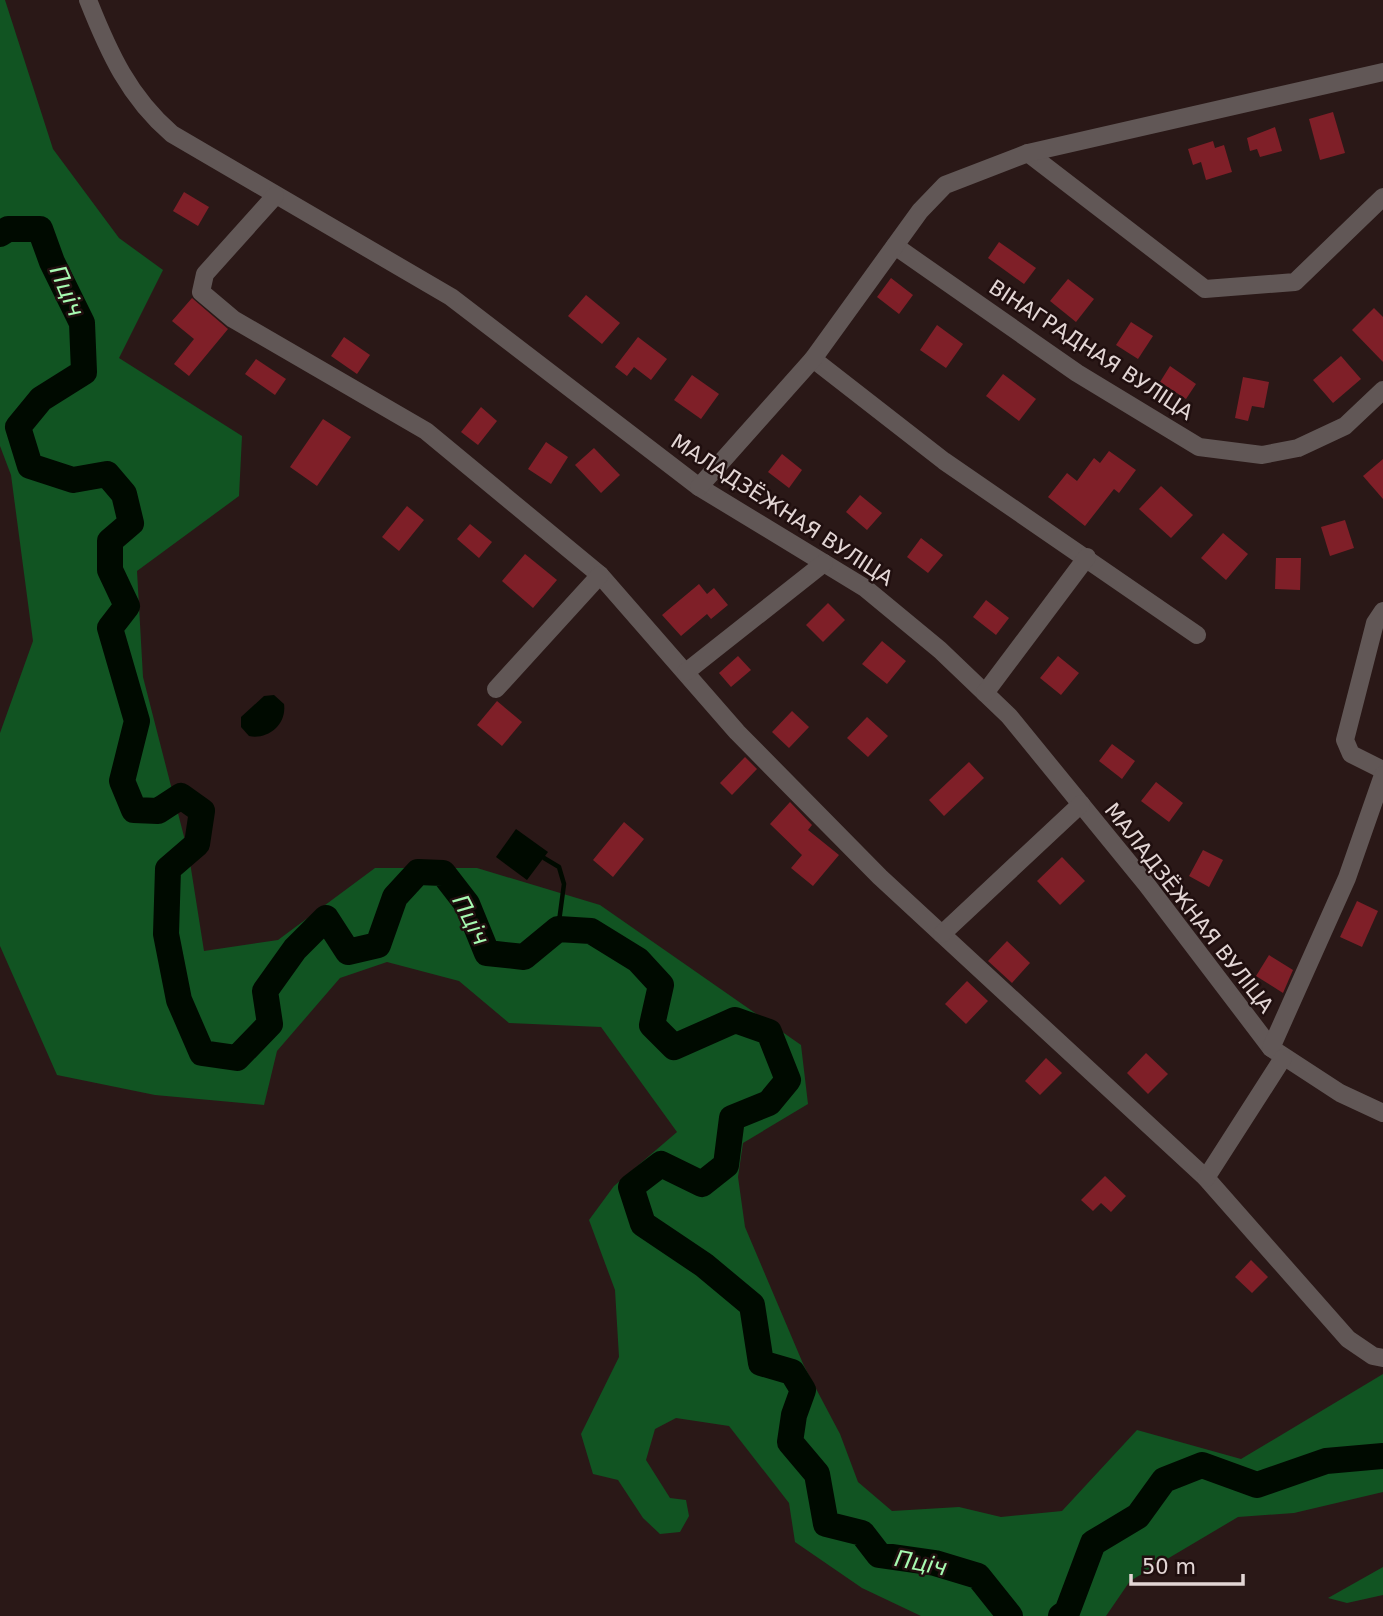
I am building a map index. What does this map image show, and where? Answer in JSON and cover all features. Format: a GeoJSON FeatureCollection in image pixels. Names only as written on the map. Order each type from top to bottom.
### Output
{"type":"FeatureCollection","features":[{"type":"Feature","properties":{"kind":"street","name":"МАЛАДЗЁЖНАЯ ВУЛІЦА"},"geometry":{"type":"LineString","coordinates":[[88,0],[110,55],[137,100],[164,127],[195,150],[451,297],[699,487],[865,588],[940,650],[1009,716],[1277,1053],[1340,1093],[1383,1113]]}},
{"type":"Feature","properties":{"kind":"street"},"geometry":{"type":"LineString","coordinates":[[699,487],[813,359],[920,211],[945,185],[1028,153],[1383,72]]}},
{"type":"Feature","properties":{"kind":"street"},"geometry":{"type":"LineString","coordinates":[[1028,153],[1205,289],[1295,282],[1383,197]]}},
{"type":"Feature","properties":{"kind":"street"},"geometry":{"type":"LineString","coordinates":[[275,196],[205,274],[201,292],[233,319],[426,431],[600,575],[747,741],[880,877],[1206,1178],[1348,1339],[1374,1356],[1383,1358]]}},
{"type":"Feature","properties":{"kind":"street","name":"ВІНАГРАДНАЯ ВУЛІЦА"},"geometry":{"type":"LineString","coordinates":[[895,246],[1077,373],[1199,447],[1262,455],[1298,448],[1345,426],[1383,390]]}},
{"type":"Feature","properties":{"kind":"street"},"geometry":{"type":"LineString","coordinates":[[813,359],[944,461],[1197,635]]}},
{"type":"Feature","properties":{"kind":"street"},"geometry":{"type":"LineString","coordinates":[[985,694],[1087,557]]}},
{"type":"Feature","properties":{"kind":"street"},"geometry":{"type":"LineString","coordinates":[[686,672],[824,563]]}},
{"type":"Feature","properties":{"kind":"street"},"geometry":{"type":"LineString","coordinates":[[496,689],[600,575]]}},
{"type":"Feature","properties":{"kind":"street"},"geometry":{"type":"LineString","coordinates":[[1383,611],[1375,624],[1345,740],[1351,754],[1383,769]]}},
{"type":"Feature","properties":{"kind":"street"},"geometry":{"type":"LineString","coordinates":[[1206,1178],[1277,1053],[1347,878],[1383,775]]}},
{"type":"Feature","properties":{"kind":"street"},"geometry":{"type":"LineString","coordinates":[[942,934],[1081,804]]}},
{"type":"Feature","properties":{"kind":"green space"},"geometry":{"type":"Polygon","coordinates":[[[0,0],[5,0],[53,149],[119,238],[163,270],[119,358],[242,436],[239,496],[137,571],[143,677],[189,856],[204,951],[278,940],[375,868],[477,868],[600,905],[801,1045],[808,1104],[743,1143],[738,1177],[745,1227],[804,1366],[840,1434],[858,1482],[892,1511],[959,1507],[1001,1517],[1062,1511],[1137,1430],[1241,1459],[1383,1374],[1383,1492],[1294,1513],[1238,1517],[1130,1581],[1106,1616],[921,1616],[862,1588],[795,1542],[789,1503],[729,1426],[676,1418],[655,1429],[646,1460],[670,1498],[686,1500],[689,1516],[680,1532],[660,1534],[643,1518],[618,1480],[593,1474],[581,1434],[619,1357],[615,1290],[589,1220],[614,1186],[677,1132],[601,1027],[509,1023],[459,981],[387,962],[340,978],[277,1051],[264,1105],[155,1095],[57,1075],[0,946],[0,733],[33,641],[11,475],[0,446],[0,0]]]}},
{"type":"Feature","properties":{"kind":"green space"},"geometry":{"type":"Polygon","coordinates":[[[1383,1567],[1383,1595],[1347,1603],[1328,1598],[1383,1567]]]}},
{"type":"Feature","properties":{"kind":"shaded area"},"geometry":{"type":"Polygon","coordinates":[[[274,695],[284,704],[279,724],[262,736],[249,736],[241,727],[241,717],[264,696],[274,695]]]}},
{"type":"Feature","properties":{"kind":"shaded area"},"geometry":{"type":"Polygon","coordinates":[[[516,829],[548,852],[527,880],[496,857],[516,829]]]}},
{"type":"Feature","properties":{"kind":"building"},"geometry":{"type":"Polygon","coordinates":[[[1333,112],[1345,153],[1320,160],[1309,119],[1333,112]]]}},
{"type":"Feature","properties":{"kind":"building"},"geometry":{"type":"Polygon","coordinates":[[[1275,127],[1282,151],[1260,157],[1257,149],[1250,151],[1247,138],[1275,127]]]}},
{"type":"Feature","properties":{"kind":"building"},"geometry":{"type":"Polygon","coordinates":[[[1213,141],[1215,148],[1224,145],[1232,172],[1206,180],[1201,162],[1193,165],[1188,149],[1213,141]]]}},
{"type":"Feature","properties":{"kind":"building"},"geometry":{"type":"Polygon","coordinates":[[[184,192],[209,207],[198,226],[173,211],[184,192]]]}},
{"type":"Feature","properties":{"kind":"building"},"geometry":{"type":"Polygon","coordinates":[[[999,242],[1036,268],[1024,284],[988,258],[999,242]]]}},
{"type":"Feature","properties":{"kind":"building"},"geometry":{"type":"Polygon","coordinates":[[[891,278],[913,295],[899,314],[877,297],[891,278]]]}},
{"type":"Feature","properties":{"kind":"building"},"geometry":{"type":"Polygon","coordinates":[[[1068,279],[1094,299],[1076,322],[1050,301],[1068,279]]]}},
{"type":"Feature","properties":{"kind":"building"},"geometry":{"type":"Polygon","coordinates":[[[586,295],[620,323],[602,344],[568,316],[586,295]]]}},
{"type":"Feature","properties":{"kind":"building"},"geometry":{"type":"Polygon","coordinates":[[[192,298],[228,329],[189,376],[174,364],[194,339],[172,321],[192,298]]]}},
{"type":"Feature","properties":{"kind":"building"},"geometry":{"type":"Polygon","coordinates":[[[1374,308],[1383,317],[1383,362],[1352,330],[1374,308]]]}},
{"type":"Feature","properties":{"kind":"building"},"geometry":{"type":"Polygon","coordinates":[[[1131,322],[1153,336],[1138,359],[1116,345],[1131,322]]]}},
{"type":"Feature","properties":{"kind":"building"},"geometry":{"type":"Polygon","coordinates":[[[937,325],[963,344],[946,368],[920,350],[937,325]]]}},
{"type":"Feature","properties":{"kind":"building"},"geometry":{"type":"Polygon","coordinates":[[[344,337],[370,355],[357,374],[331,356],[344,337]]]}},
{"type":"Feature","properties":{"kind":"building"},"geometry":{"type":"Polygon","coordinates":[[[638,337],[667,359],[651,380],[634,367],[627,376],[615,367],[638,337]]]}},
{"type":"Feature","properties":{"kind":"building"},"geometry":{"type":"Polygon","coordinates":[[[1341,356],[1361,379],[1333,403],[1313,380],[1341,356]]]}},
{"type":"Feature","properties":{"kind":"building"},"geometry":{"type":"Polygon","coordinates":[[[256,359],[286,379],[275,395],[245,374],[256,359]]]}},
{"type":"Feature","properties":{"kind":"building"},"geometry":{"type":"Polygon","coordinates":[[[1170,366],[1196,384],[1186,399],[1160,382],[1170,366]]]}},
{"type":"Feature","properties":{"kind":"building"},"geometry":{"type":"Polygon","coordinates":[[[1003,374],[1036,399],[1019,421],[986,396],[1003,374]]]}},
{"type":"Feature","properties":{"kind":"building"},"geometry":{"type":"Polygon","coordinates":[[[692,375],[719,394],[701,419],[674,400],[692,375]]]}},
{"type":"Feature","properties":{"kind":"building"},"geometry":{"type":"Polygon","coordinates":[[[1243,377],[1269,382],[1264,408],[1252,406],[1248,421],[1235,418],[1243,377]]]}},
{"type":"Feature","properties":{"kind":"building"},"geometry":{"type":"Polygon","coordinates":[[[481,407],[497,421],[478,445],[461,432],[481,407]]]}},
{"type":"Feature","properties":{"kind":"building"},"geometry":{"type":"Polygon","coordinates":[[[323,419],[351,437],[317,486],[290,467],[323,419]]]}},
{"type":"Feature","properties":{"kind":"building"},"geometry":{"type":"Polygon","coordinates":[[[546,442],[568,457],[551,484],[528,469],[546,442]]]}},
{"type":"Feature","properties":{"kind":"building"},"geometry":{"type":"Polygon","coordinates":[[[594,448],[620,475],[601,493],[575,465],[594,448]]]}},
{"type":"Feature","properties":{"kind":"building"},"geometry":{"type":"Polygon","coordinates":[[[1109,451],[1136,470],[1119,493],[1114,489],[1085,526],[1048,497],[1067,473],[1077,481],[1094,458],[1100,463],[1109,451]]]}},
{"type":"Feature","properties":{"kind":"building"},"geometry":{"type":"Polygon","coordinates":[[[782,454],[802,470],[789,488],[768,472],[782,454]]]}},
{"type":"Feature","properties":{"kind":"building"},"geometry":{"type":"Polygon","coordinates":[[[1383,459],[1383,499],[1363,476],[1383,459]]]}},
{"type":"Feature","properties":{"kind":"building"},"geometry":{"type":"Polygon","coordinates":[[[1161,486],[1193,515],[1171,538],[1139,509],[1161,486]]]}},
{"type":"Feature","properties":{"kind":"building"},"geometry":{"type":"Polygon","coordinates":[[[860,495],[882,513],[867,530],[846,512],[860,495]]]}},
{"type":"Feature","properties":{"kind":"building"},"geometry":{"type":"Polygon","coordinates":[[[407,506],[424,520],[399,551],[382,537],[407,506]]]}},
{"type":"Feature","properties":{"kind":"building"},"geometry":{"type":"Polygon","coordinates":[[[1345,520],[1354,548],[1330,556],[1321,527],[1345,520]]]}},
{"type":"Feature","properties":{"kind":"building"},"geometry":{"type":"Polygon","coordinates":[[[470,524],[492,542],[479,558],[457,539],[470,524]]]}},
{"type":"Feature","properties":{"kind":"building"},"geometry":{"type":"Polygon","coordinates":[[[1223,533],[1248,554],[1226,580],[1201,558],[1223,533]]]}},
{"type":"Feature","properties":{"kind":"building"},"geometry":{"type":"Polygon","coordinates":[[[921,538],[943,555],[928,573],[907,557],[921,538]]]}},
{"type":"Feature","properties":{"kind":"building"},"geometry":{"type":"Polygon","coordinates":[[[525,554],[557,580],[533,608],[502,581],[525,554]]]}},
{"type":"Feature","properties":{"kind":"building"},"geometry":{"type":"Polygon","coordinates":[[[1276,558],[1301,558],[1300,590],[1275,589],[1276,558]]]}},
{"type":"Feature","properties":{"kind":"building"},"geometry":{"type":"Polygon","coordinates":[[[699,584],[707,594],[714,588],[728,605],[711,619],[707,614],[681,636],[662,615],[699,584]]]}},
{"type":"Feature","properties":{"kind":"building"},"geometry":{"type":"Polygon","coordinates":[[[986,600],[1009,618],[996,635],[973,617],[986,600]]]}},
{"type":"Feature","properties":{"kind":"building"},"geometry":{"type":"Polygon","coordinates":[[[828,603],[845,620],[823,642],[806,625],[828,603]]]}},
{"type":"Feature","properties":{"kind":"building"},"geometry":{"type":"Polygon","coordinates":[[[882,641],[906,661],[887,684],[862,664],[882,641]]]}},
{"type":"Feature","properties":{"kind":"building"},"geometry":{"type":"Polygon","coordinates":[[[738,656],[751,670],[731,687],[719,673],[738,656]]]}},
{"type":"Feature","properties":{"kind":"building"},"geometry":{"type":"Polygon","coordinates":[[[1058,656],[1079,673],[1061,695],[1040,678],[1058,656]]]}},
{"type":"Feature","properties":{"kind":"building"},"geometry":{"type":"Polygon","coordinates":[[[497,701],[522,722],[502,746],[477,725],[497,701]]]}},
{"type":"Feature","properties":{"kind":"building"},"geometry":{"type":"Polygon","coordinates":[[[792,711],[809,727],[789,748],[772,732],[792,711]]]}},
{"type":"Feature","properties":{"kind":"building"},"geometry":{"type":"Polygon","coordinates":[[[867,717],[888,736],[868,757],[847,738],[867,717]]]}},
{"type":"Feature","properties":{"kind":"building"},"geometry":{"type":"Polygon","coordinates":[[[1112,744],[1135,761],[1122,779],[1099,761],[1112,744]]]}},
{"type":"Feature","properties":{"kind":"building"},"geometry":{"type":"Polygon","coordinates":[[[745,757],[757,769],[732,795],[720,783],[745,757]]]}},
{"type":"Feature","properties":{"kind":"building"},"geometry":{"type":"Polygon","coordinates":[[[969,762],[984,778],[944,816],[929,800],[969,762]]]}},
{"type":"Feature","properties":{"kind":"building"},"geometry":{"type":"Polygon","coordinates":[[[1156,782],[1183,803],[1169,822],[1141,801],[1156,782]]]}},
{"type":"Feature","properties":{"kind":"building"},"geometry":{"type":"Polygon","coordinates":[[[790,802],[812,825],[808,830],[839,855],[813,886],[791,868],[802,855],[770,824],[790,802]]]}},
{"type":"Feature","properties":{"kind":"building"},"geometry":{"type":"Polygon","coordinates":[[[624,822],[644,839],[613,877],[593,860],[624,822]]]}},
{"type":"Feature","properties":{"kind":"building"},"geometry":{"type":"Polygon","coordinates":[[[1203,850],[1223,860],[1209,887],[1189,876],[1203,850]]]}},
{"type":"Feature","properties":{"kind":"building"},"geometry":{"type":"Polygon","coordinates":[[[1062,857],[1085,881],[1060,905],[1037,881],[1062,857]]]}},
{"type":"Feature","properties":{"kind":"building"},"geometry":{"type":"Polygon","coordinates":[[[1357,901],[1378,911],[1362,947],[1340,937],[1357,901]]]}},
{"type":"Feature","properties":{"kind":"building"},"geometry":{"type":"Polygon","coordinates":[[[1007,941],[1030,963],[1012,983],[988,961],[1007,941]]]}},
{"type":"Feature","properties":{"kind":"building"},"geometry":{"type":"Polygon","coordinates":[[[1269,955],[1293,970],[1283,993],[1256,976],[1269,955]]]}},
{"type":"Feature","properties":{"kind":"building"},"geometry":{"type":"Polygon","coordinates":[[[967,981],[988,1001],[966,1024],[945,1004],[967,981]]]}},
{"type":"Feature","properties":{"kind":"building"},"geometry":{"type":"Polygon","coordinates":[[[1146,1053],[1168,1074],[1148,1094],[1127,1073],[1146,1053]]]}},
{"type":"Feature","properties":{"kind":"building"},"geometry":{"type":"Polygon","coordinates":[[[1046,1058],[1062,1073],[1040,1095],[1025,1081],[1046,1058]]]}},
{"type":"Feature","properties":{"kind":"building"},"geometry":{"type":"Polygon","coordinates":[[[1105,1176],[1126,1196],[1111,1212],[1101,1203],[1093,1211],[1081,1200],[1105,1176]]]}},
{"type":"Feature","properties":{"kind":"building"},"geometry":{"type":"Polygon","coordinates":[[[1251,1260],[1268,1277],[1252,1293],[1235,1277],[1251,1260]]]}},
{"type":"Feature","properties":{"kind":"waterway","name":"Пціч"},"geometry":{"type":"LineString","coordinates":[[0,234],[8,229],[40,229],[52,262],[82,323],[84,372],[41,399],[18,427],[30,466],[73,480],[107,474],[124,494],[131,523],[110,541],[110,570],[127,606],[110,628],[137,721],[122,781],[134,810],[158,811],[181,796],[202,811],[197,844],[168,869],[166,934],[179,1000],[202,1053],[237,1058],[270,1024],[265,991],[295,949],[326,918],[348,952],[378,945],[395,897],[418,872],[443,873],[467,904],[487,953],[524,957],[558,929],[591,931],[638,960],[661,985],[652,1025],[674,1047],[735,1020],[769,1032],[788,1080],[769,1103],[732,1118],[726,1165],[702,1184],[661,1164],[631,1187],[643,1224],[704,1265],[752,1305],[761,1363],[792,1372],[803,1390],[794,1415],[790,1442],[817,1474],[826,1524],[862,1533],[879,1555],[935,1563],[978,1576],[1010,1616]]}},
{"type":"Feature","properties":{"kind":"waterway"},"geometry":{"type":"LineString","coordinates":[[544,858],[559,867],[564,884],[558,929]]}},
{"type":"Feature","properties":{"kind":"waterway","name":"Пціч"},"geometry":{"type":"LineString","coordinates":[[1061,1616],[1067,1612],[1093,1543],[1138,1516],[1164,1480],[1202,1465],[1257,1485],[1326,1461],[1383,1456]]}}]}
